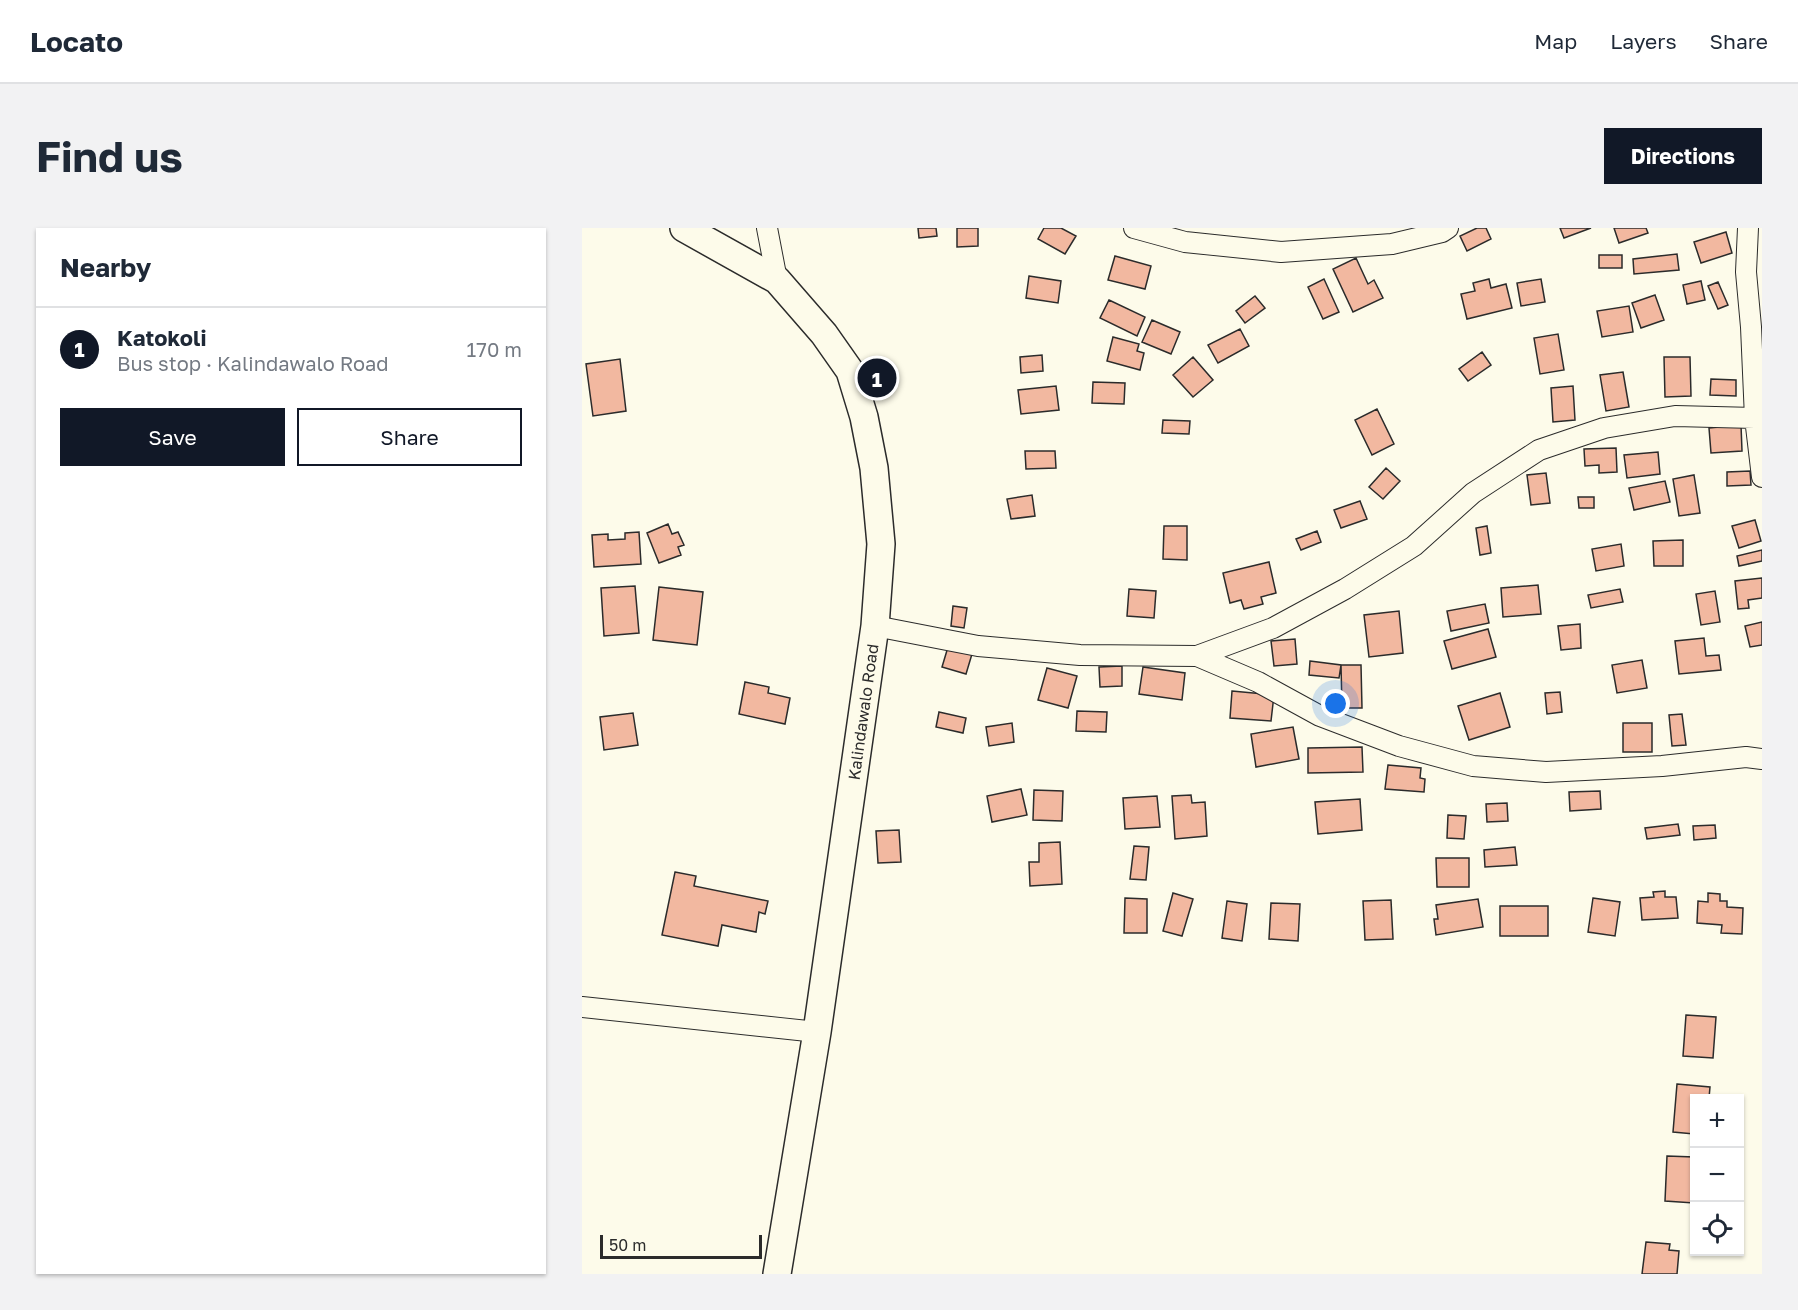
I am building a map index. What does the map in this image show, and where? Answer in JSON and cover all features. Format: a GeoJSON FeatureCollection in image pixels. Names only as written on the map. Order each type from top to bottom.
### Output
{"type":"FeatureCollection","features":[{"type":"Feature","properties":{"kind":"street","name":"Kalindawalo Road"},"geometry":{"type":"LineString","coordinates":[[684,228],[777,280],[824,334],[850,371],[864,417],[874,468],[881,544],[875,626],[817,1032],[777,1274]]}},
{"type":"Feature","properties":{"kind":"street"},"geometry":{"type":"LineString","coordinates":[[767,228],[777,280]]}},
{"type":"Feature","properties":{"kind":"street"},"geometry":{"type":"LineString","coordinates":[[1134,228],[1185,242],[1281,252],[1392,244],[1442,232],[1448,228]]}},
{"type":"Feature","properties":{"kind":"street"},"geometry":{"type":"LineString","coordinates":[[1748,228],[1754,271],[1751,327],[1755,418],[1762,477]]}},
{"type":"Feature","properties":{"kind":"street"},"geometry":{"type":"LineString","coordinates":[[875,626],[978,646],[1080,655],[1197,656],[1273,628],[1346,589],[1414,546],[1473,493],[1539,450],[1604,428],[1675,416],[1755,418]]}},
{"type":"Feature","properties":{"kind":"street"},"geometry":{"type":"LineString","coordinates":[[1197,656],[1258,682],[1320,716],[1399,746],[1473,766],[1546,772],[1662,766],[1746,757],[1762,759]]}},
{"type":"Feature","properties":{"kind":"street"},"geometry":{"type":"LineString","coordinates":[[582,1007],[817,1032]]}},
{"type":"Feature","properties":{"kind":"building"},"geometry":{"type":"Polygon","coordinates":[[[918,228],[936,228],[937,236],[919,238],[918,228]]]}},
{"type":"Feature","properties":{"kind":"building"},"geometry":{"type":"Polygon","coordinates":[[[957,228],[978,228],[978,246],[957,247],[957,228]]]}},
{"type":"Feature","properties":{"kind":"building"},"geometry":{"type":"Polygon","coordinates":[[[1044,228],[1061,228],[1076,236],[1065,254],[1038,239],[1044,228]]]}},
{"type":"Feature","properties":{"kind":"building"},"geometry":{"type":"Polygon","coordinates":[[[1477,228],[1486,228],[1491,239],[1467,251],[1460,236],[1477,228]]]}},
{"type":"Feature","properties":{"kind":"building"},"geometry":{"type":"Polygon","coordinates":[[[1560,228],[1591,228],[1564,238],[1560,228]]]}},
{"type":"Feature","properties":{"kind":"building"},"geometry":{"type":"Polygon","coordinates":[[[1614,228],[1646,228],[1648,233],[1619,243],[1614,228]]]}},
{"type":"Feature","properties":{"kind":"building"},"geometry":{"type":"Polygon","coordinates":[[[1726,232],[1732,253],[1701,263],[1694,242],[1726,232]]]}},
{"type":"Feature","properties":{"kind":"building"},"geometry":{"type":"Polygon","coordinates":[[[1677,254],[1679,270],[1634,274],[1633,259],[1677,254]]]}},
{"type":"Feature","properties":{"kind":"building"},"geometry":{"type":"Polygon","coordinates":[[[1599,255],[1622,255],[1622,268],[1599,268],[1599,255]]]}},
{"type":"Feature","properties":{"kind":"building"},"geometry":{"type":"Polygon","coordinates":[[[1115,256],[1151,266],[1145,289],[1108,280],[1115,256]]]}},
{"type":"Feature","properties":{"kind":"building"},"geometry":{"type":"Polygon","coordinates":[[[1356,258],[1368,284],[1374,280],[1383,298],[1353,312],[1333,269],[1356,258]]]}},
{"type":"Feature","properties":{"kind":"building"},"geometry":{"type":"Polygon","coordinates":[[[1029,276],[1061,281],[1058,303],[1026,298],[1029,276]]]}},
{"type":"Feature","properties":{"kind":"building"},"geometry":{"type":"Polygon","coordinates":[[[1324,279],[1339,312],[1323,319],[1308,287],[1324,279]]]}},
{"type":"Feature","properties":{"kind":"building"},"geometry":{"type":"Polygon","coordinates":[[[1489,279],[1491,288],[1506,284],[1512,308],[1467,319],[1461,294],[1475,291],[1473,283],[1489,279]]]}},
{"type":"Feature","properties":{"kind":"building"},"geometry":{"type":"Polygon","coordinates":[[[1541,279],[1545,302],[1521,306],[1517,283],[1541,279]]]}},
{"type":"Feature","properties":{"kind":"building"},"geometry":{"type":"Polygon","coordinates":[[[1701,281],[1705,300],[1687,304],[1683,285],[1701,281]]]}},
{"type":"Feature","properties":{"kind":"building"},"geometry":{"type":"Polygon","coordinates":[[[1718,282],[1728,305],[1718,309],[1708,286],[1718,282]]]}},
{"type":"Feature","properties":{"kind":"building"},"geometry":{"type":"Polygon","coordinates":[[[1655,295],[1664,320],[1641,328],[1632,303],[1655,295]]]}},
{"type":"Feature","properties":{"kind":"building"},"geometry":{"type":"Polygon","coordinates":[[[1255,296],[1265,308],[1245,323],[1236,311],[1255,296]]]}},
{"type":"Feature","properties":{"kind":"building"},"geometry":{"type":"Polygon","coordinates":[[[1109,300],[1145,317],[1137,336],[1100,318],[1109,300]]]}},
{"type":"Feature","properties":{"kind":"building"},"geometry":{"type":"Polygon","coordinates":[[[1629,306],[1633,332],[1602,337],[1597,311],[1629,306]]]}},
{"type":"Feature","properties":{"kind":"building"},"geometry":{"type":"Polygon","coordinates":[[[1152,320],[1180,332],[1171,354],[1142,342],[1152,320]]]}},
{"type":"Feature","properties":{"kind":"building"},"geometry":{"type":"Polygon","coordinates":[[[1240,329],[1249,346],[1218,363],[1208,345],[1240,329]]]}},
{"type":"Feature","properties":{"kind":"building"},"geometry":{"type":"Polygon","coordinates":[[[1558,334],[1564,370],[1540,374],[1534,338],[1558,334]]]}},
{"type":"Feature","properties":{"kind":"building"},"geometry":{"type":"Polygon","coordinates":[[[1113,337],[1139,344],[1137,351],[1144,353],[1140,370],[1107,361],[1113,337]]]}},
{"type":"Feature","properties":{"kind":"building"},"geometry":{"type":"Polygon","coordinates":[[[1482,352],[1491,365],[1468,381],[1459,369],[1482,352]]]}},
{"type":"Feature","properties":{"kind":"building"},"geometry":{"type":"Polygon","coordinates":[[[1042,355],[1043,371],[1021,373],[1020,357],[1042,355]]]}},
{"type":"Feature","properties":{"kind":"building"},"geometry":{"type":"Polygon","coordinates":[[[1193,357],[1213,380],[1193,397],[1173,375],[1193,357]]]}},
{"type":"Feature","properties":{"kind":"building"},"geometry":{"type":"Polygon","coordinates":[[[1664,357],[1690,357],[1691,396],[1665,397],[1664,357]]]}},
{"type":"Feature","properties":{"kind":"building"},"geometry":{"type":"Polygon","coordinates":[[[620,359],[626,411],[593,416],[586,364],[620,359]]]}},
{"type":"Feature","properties":{"kind":"building"},"geometry":{"type":"Polygon","coordinates":[[[1623,372],[1629,407],[1606,411],[1600,375],[1623,372]]]}},
{"type":"Feature","properties":{"kind":"building"},"geometry":{"type":"Polygon","coordinates":[[[1711,379],[1736,380],[1736,396],[1710,395],[1711,379]]]}},
{"type":"Feature","properties":{"kind":"building"},"geometry":{"type":"Polygon","coordinates":[[[1093,382],[1125,383],[1124,404],[1092,403],[1093,382]]]}},
{"type":"Feature","properties":{"kind":"building"},"geometry":{"type":"Polygon","coordinates":[[[1056,386],[1059,410],[1021,414],[1018,390],[1056,386]]]}},
{"type":"Feature","properties":{"kind":"building"},"geometry":{"type":"Polygon","coordinates":[[[1573,386],[1575,420],[1553,422],[1551,388],[1573,386]]]}},
{"type":"Feature","properties":{"kind":"building"},"geometry":{"type":"Polygon","coordinates":[[[1377,409],[1394,444],[1372,455],[1355,420],[1377,409]]]}},
{"type":"Feature","properties":{"kind":"building"},"geometry":{"type":"Polygon","coordinates":[[[1163,420],[1190,421],[1189,434],[1162,433],[1163,420]]]}},
{"type":"Feature","properties":{"kind":"building"},"geometry":{"type":"Polygon","coordinates":[[[1741,425],[1742,451],[1711,453],[1709,428],[1741,425]]]}},
{"type":"Feature","properties":{"kind":"building"},"geometry":{"type":"Polygon","coordinates":[[[1616,448],[1617,472],[1599,473],[1599,465],[1585,466],[1584,449],[1616,448]]]}},
{"type":"Feature","properties":{"kind":"building"},"geometry":{"type":"Polygon","coordinates":[[[1025,451],[1055,451],[1056,468],[1026,469],[1025,451]]]}},
{"type":"Feature","properties":{"kind":"building"},"geometry":{"type":"Polygon","coordinates":[[[1658,452],[1660,474],[1627,478],[1624,455],[1658,452]]]}},
{"type":"Feature","properties":{"kind":"building"},"geometry":{"type":"Polygon","coordinates":[[[1386,468],[1400,481],[1383,499],[1369,487],[1386,468]]]}},
{"type":"Feature","properties":{"kind":"building"},"geometry":{"type":"Polygon","coordinates":[[[1750,471],[1751,485],[1727,486],[1727,472],[1750,471]]]}},
{"type":"Feature","properties":{"kind":"building"},"geometry":{"type":"Polygon","coordinates":[[[1546,473],[1550,503],[1531,505],[1527,475],[1546,473]]]}},
{"type":"Feature","properties":{"kind":"building"},"geometry":{"type":"Polygon","coordinates":[[[1694,475],[1700,513],[1679,516],[1673,479],[1694,475]]]}},
{"type":"Feature","properties":{"kind":"building"},"geometry":{"type":"Polygon","coordinates":[[[1665,481],[1670,502],[1634,510],[1629,488],[1665,481]]]}},
{"type":"Feature","properties":{"kind":"building"},"geometry":{"type":"Polygon","coordinates":[[[1032,495],[1035,516],[1011,519],[1007,499],[1032,495]]]}},
{"type":"Feature","properties":{"kind":"building"},"geometry":{"type":"Polygon","coordinates":[[[1578,497],[1594,497],[1594,508],[1579,508],[1578,497]]]}},
{"type":"Feature","properties":{"kind":"building"},"geometry":{"type":"Polygon","coordinates":[[[1360,501],[1367,519],[1341,528],[1334,510],[1360,501]]]}},
{"type":"Feature","properties":{"kind":"building"},"geometry":{"type":"Polygon","coordinates":[[[1755,520],[1761,541],[1739,548],[1732,526],[1755,520]]]}},
{"type":"Feature","properties":{"kind":"building"},"geometry":{"type":"Polygon","coordinates":[[[668,524],[672,534],[678,532],[684,545],[678,547],[681,555],[659,563],[647,533],[668,524]]]}},
{"type":"Feature","properties":{"kind":"building"},"geometry":{"type":"Polygon","coordinates":[[[1164,526],[1187,526],[1187,560],[1163,559],[1164,526]]]}},
{"type":"Feature","properties":{"kind":"building"},"geometry":{"type":"Polygon","coordinates":[[[1487,526],[1491,553],[1480,555],[1476,528],[1487,526]]]}},
{"type":"Feature","properties":{"kind":"building"},"geometry":{"type":"Polygon","coordinates":[[[1317,531],[1321,542],[1301,550],[1296,539],[1317,531]]]}},
{"type":"Feature","properties":{"kind":"building"},"geometry":{"type":"Polygon","coordinates":[[[639,532],[641,564],[594,567],[592,535],[608,534],[608,540],[625,539],[625,533],[639,532]]]}},
{"type":"Feature","properties":{"kind":"building"},"geometry":{"type":"Polygon","coordinates":[[[1683,540],[1683,566],[1654,566],[1653,541],[1683,540]]]}},
{"type":"Feature","properties":{"kind":"building"},"geometry":{"type":"Polygon","coordinates":[[[1621,544],[1624,566],[1596,571],[1592,549],[1621,544]]]}},
{"type":"Feature","properties":{"kind":"building"},"geometry":{"type":"Polygon","coordinates":[[[1762,550],[1762,561],[1739,566],[1737,556],[1762,550]]]}},
{"type":"Feature","properties":{"kind":"building"},"geometry":{"type":"Polygon","coordinates":[[[1269,562],[1276,593],[1261,597],[1263,604],[1244,609],[1241,600],[1230,603],[1223,573],[1269,562]]]}},
{"type":"Feature","properties":{"kind":"building"},"geometry":{"type":"Polygon","coordinates":[[[1762,578],[1762,598],[1748,600],[1749,608],[1738,609],[1735,581],[1762,578]]]}},
{"type":"Feature","properties":{"kind":"building"},"geometry":{"type":"Polygon","coordinates":[[[1538,585],[1541,614],[1503,617],[1501,588],[1538,585]]]}},
{"type":"Feature","properties":{"kind":"building"},"geometry":{"type":"Polygon","coordinates":[[[635,586],[639,633],[604,636],[601,588],[635,586]]]}},
{"type":"Feature","properties":{"kind":"building"},"geometry":{"type":"Polygon","coordinates":[[[659,587],[703,592],[697,645],[653,640],[659,587]]]}},
{"type":"Feature","properties":{"kind":"building"},"geometry":{"type":"Polygon","coordinates":[[[1129,589],[1156,591],[1154,618],[1127,616],[1129,589]]]}},
{"type":"Feature","properties":{"kind":"building"},"geometry":{"type":"Polygon","coordinates":[[[1620,589],[1623,602],[1591,608],[1588,595],[1620,589]]]}},
{"type":"Feature","properties":{"kind":"building"},"geometry":{"type":"Polygon","coordinates":[[[1715,591],[1720,622],[1701,625],[1696,594],[1715,591]]]}},
{"type":"Feature","properties":{"kind":"building"},"geometry":{"type":"Polygon","coordinates":[[[1485,604],[1489,623],[1451,631],[1447,611],[1485,604]]]}},
{"type":"Feature","properties":{"kind":"building"},"geometry":{"type":"Polygon","coordinates":[[[953,606],[967,608],[964,628],[951,626],[953,606]]]}},
{"type":"Feature","properties":{"kind":"building"},"geometry":{"type":"Polygon","coordinates":[[[1399,611],[1403,653],[1369,657],[1364,615],[1399,611]]]}},
{"type":"Feature","properties":{"kind":"building"},"geometry":{"type":"Polygon","coordinates":[[[1762,622],[1762,645],[1750,647],[1745,626],[1762,622]]]}},
{"type":"Feature","properties":{"kind":"building"},"geometry":{"type":"Polygon","coordinates":[[[1580,624],[1581,648],[1561,650],[1558,626],[1580,624]]]}},
{"type":"Feature","properties":{"kind":"building"},"geometry":{"type":"Polygon","coordinates":[[[1488,629],[1496,657],[1452,669],[1444,641],[1488,629]]]}},
{"type":"Feature","properties":{"kind":"building"},"geometry":{"type":"Polygon","coordinates":[[[1704,638],[1706,656],[1719,655],[1721,670],[1679,674],[1675,641],[1704,638]]]}},
{"type":"Feature","properties":{"kind":"building"},"geometry":{"type":"Polygon","coordinates":[[[1295,639],[1297,664],[1274,666],[1271,641],[1295,639]]]}},
{"type":"Feature","properties":{"kind":"building"},"geometry":{"type":"Polygon","coordinates":[[[948,647],[972,654],[966,674],[942,667],[948,647]]]}},
{"type":"Feature","properties":{"kind":"building"},"geometry":{"type":"Polygon","coordinates":[[[1642,660],[1647,688],[1617,693],[1612,665],[1642,660]]]}},
{"type":"Feature","properties":{"kind":"building"},"geometry":{"type":"Polygon","coordinates":[[[1310,661],[1341,665],[1339,678],[1309,675],[1310,661]]]}},
{"type":"Feature","properties":{"kind":"building"},"geometry":{"type":"Polygon","coordinates":[[[1341,665],[1361,665],[1362,708],[1342,708],[1341,665]]]}},
{"type":"Feature","properties":{"kind":"building"},"geometry":{"type":"Polygon","coordinates":[[[1122,666],[1122,686],[1100,687],[1099,667],[1122,666]]]}},
{"type":"Feature","properties":{"kind":"building"},"geometry":{"type":"Polygon","coordinates":[[[1143,667],[1185,673],[1182,700],[1139,694],[1143,667]]]}},
{"type":"Feature","properties":{"kind":"building"},"geometry":{"type":"Polygon","coordinates":[[[1047,668],[1077,676],[1068,708],[1038,700],[1047,668]]]}},
{"type":"Feature","properties":{"kind":"building"},"geometry":{"type":"Polygon","coordinates":[[[745,682],[769,687],[768,693],[790,698],[785,724],[739,714],[745,682]]]}},
{"type":"Feature","properties":{"kind":"building"},"geometry":{"type":"Polygon","coordinates":[[[1232,691],[1274,695],[1271,721],[1230,718],[1232,691]]]}},
{"type":"Feature","properties":{"kind":"building"},"geometry":{"type":"Polygon","coordinates":[[[1560,692],[1562,712],[1547,714],[1545,693],[1560,692]]]}},
{"type":"Feature","properties":{"kind":"building"},"geometry":{"type":"Polygon","coordinates":[[[1500,693],[1510,727],[1469,740],[1458,706],[1500,693]]]}},
{"type":"Feature","properties":{"kind":"building"},"geometry":{"type":"Polygon","coordinates":[[[1077,711],[1107,712],[1106,732],[1076,731],[1077,711]]]}},
{"type":"Feature","properties":{"kind":"building"},"geometry":{"type":"Polygon","coordinates":[[[939,712],[966,718],[963,733],[936,727],[939,712]]]}},
{"type":"Feature","properties":{"kind":"building"},"geometry":{"type":"Polygon","coordinates":[[[633,713],[638,745],[604,750],[600,717],[633,713]]]}},
{"type":"Feature","properties":{"kind":"building"},"geometry":{"type":"Polygon","coordinates":[[[1682,714],[1686,745],[1672,746],[1669,715],[1682,714]]]}},
{"type":"Feature","properties":{"kind":"building"},"geometry":{"type":"Polygon","coordinates":[[[1012,723],[1014,742],[989,746],[986,727],[1012,723]]]}},
{"type":"Feature","properties":{"kind":"building"},"geometry":{"type":"Polygon","coordinates":[[[1623,723],[1652,723],[1652,752],[1623,752],[1623,723]]]}},
{"type":"Feature","properties":{"kind":"building"},"geometry":{"type":"Polygon","coordinates":[[[1293,727],[1299,759],[1256,767],[1251,734],[1293,727]]]}},
{"type":"Feature","properties":{"kind":"building"},"geometry":{"type":"Polygon","coordinates":[[[1362,747],[1363,772],[1308,773],[1308,748],[1362,747]]]}},
{"type":"Feature","properties":{"kind":"building"},"geometry":{"type":"Polygon","coordinates":[[[1388,765],[1421,768],[1420,778],[1425,779],[1424,792],[1385,789],[1388,765]]]}},
{"type":"Feature","properties":{"kind":"building"},"geometry":{"type":"Polygon","coordinates":[[[1021,789],[1027,815],[992,822],[987,796],[1021,789]]]}},
{"type":"Feature","properties":{"kind":"building"},"geometry":{"type":"Polygon","coordinates":[[[1034,790],[1063,791],[1062,821],[1033,820],[1034,790]]]}},
{"type":"Feature","properties":{"kind":"building"},"geometry":{"type":"Polygon","coordinates":[[[1600,791],[1601,809],[1570,811],[1569,792],[1600,791]]]}},
{"type":"Feature","properties":{"kind":"building"},"geometry":{"type":"Polygon","coordinates":[[[1191,795],[1192,803],[1205,802],[1207,836],[1175,839],[1172,796],[1191,795]]]}},
{"type":"Feature","properties":{"kind":"building"},"geometry":{"type":"Polygon","coordinates":[[[1157,796],[1160,827],[1125,829],[1123,798],[1157,796]]]}},
{"type":"Feature","properties":{"kind":"building"},"geometry":{"type":"Polygon","coordinates":[[[1360,799],[1362,830],[1318,834],[1315,802],[1360,799]]]}},
{"type":"Feature","properties":{"kind":"building"},"geometry":{"type":"Polygon","coordinates":[[[1507,803],[1508,821],[1487,822],[1486,804],[1507,803]]]}},
{"type":"Feature","properties":{"kind":"building"},"geometry":{"type":"Polygon","coordinates":[[[1448,815],[1466,816],[1464,839],[1447,838],[1448,815]]]}},
{"type":"Feature","properties":{"kind":"building"},"geometry":{"type":"Polygon","coordinates":[[[1678,824],[1680,835],[1647,839],[1645,828],[1678,824]]]}},
{"type":"Feature","properties":{"kind":"building"},"geometry":{"type":"Polygon","coordinates":[[[1715,825],[1716,838],[1694,840],[1693,826],[1715,825]]]}},
{"type":"Feature","properties":{"kind":"building"},"geometry":{"type":"Polygon","coordinates":[[[899,830],[901,862],[878,863],[876,831],[899,830]]]}},
{"type":"Feature","properties":{"kind":"building"},"geometry":{"type":"Polygon","coordinates":[[[1060,842],[1062,884],[1030,886],[1029,862],[1039,862],[1039,843],[1060,842]]]}},
{"type":"Feature","properties":{"kind":"building"},"geometry":{"type":"Polygon","coordinates":[[[1134,846],[1149,847],[1146,880],[1130,879],[1134,846]]]}},
{"type":"Feature","properties":{"kind":"building"},"geometry":{"type":"Polygon","coordinates":[[[1515,847],[1517,865],[1485,867],[1484,850],[1515,847]]]}},
{"type":"Feature","properties":{"kind":"building"},"geometry":{"type":"Polygon","coordinates":[[[1436,858],[1469,858],[1469,887],[1437,887],[1436,858]]]}},
{"type":"Feature","properties":{"kind":"building"},"geometry":{"type":"Polygon","coordinates":[[[675,872],[696,876],[694,886],[768,901],[765,914],[759,912],[756,932],[722,925],[718,946],[662,935],[675,872]]]}},
{"type":"Feature","properties":{"kind":"building"},"geometry":{"type":"Polygon","coordinates":[[[1665,891],[1665,897],[1676,897],[1678,918],[1642,920],[1640,898],[1654,897],[1653,892],[1665,891]]]}},
{"type":"Feature","properties":{"kind":"building"},"geometry":{"type":"Polygon","coordinates":[[[1173,893],[1193,899],[1182,936],[1163,931],[1173,893]]]}},
{"type":"Feature","properties":{"kind":"building"},"geometry":{"type":"Polygon","coordinates":[[[1708,893],[1720,894],[1720,901],[1727,901],[1727,907],[1743,908],[1742,934],[1721,933],[1722,925],[1697,923],[1698,901],[1708,902],[1708,893]]]}},
{"type":"Feature","properties":{"kind":"building"},"geometry":{"type":"Polygon","coordinates":[[[1125,898],[1147,899],[1147,933],[1124,933],[1125,898]]]}},
{"type":"Feature","properties":{"kind":"building"},"geometry":{"type":"Polygon","coordinates":[[[1593,898],[1620,902],[1615,936],[1588,932],[1593,898]]]}},
{"type":"Feature","properties":{"kind":"building"},"geometry":{"type":"Polygon","coordinates":[[[1478,899],[1483,927],[1436,935],[1434,919],[1438,919],[1436,905],[1478,899]]]}},
{"type":"Feature","properties":{"kind":"building"},"geometry":{"type":"Polygon","coordinates":[[[1391,900],[1393,939],[1365,940],[1363,901],[1391,900]]]}},
{"type":"Feature","properties":{"kind":"building"},"geometry":{"type":"Polygon","coordinates":[[[1227,901],[1247,904],[1242,941],[1222,938],[1227,901]]]}},
{"type":"Feature","properties":{"kind":"building"},"geometry":{"type":"Polygon","coordinates":[[[1271,903],[1300,904],[1298,941],[1269,939],[1271,903]]]}},
{"type":"Feature","properties":{"kind":"building"},"geometry":{"type":"Polygon","coordinates":[[[1500,906],[1548,906],[1548,936],[1500,936],[1500,906]]]}},
{"type":"Feature","properties":{"kind":"building"},"geometry":{"type":"Polygon","coordinates":[[[1686,1015],[1716,1017],[1713,1058],[1683,1056],[1686,1015]]]}},
{"type":"Feature","properties":{"kind":"building"},"geometry":{"type":"Polygon","coordinates":[[[1677,1084],[1710,1087],[1709,1094],[1690,1094],[1690,1134],[1673,1132],[1677,1084]]]}},
{"type":"Feature","properties":{"kind":"building"},"geometry":{"type":"Polygon","coordinates":[[[1667,1156],[1690,1157],[1690,1203],[1665,1201],[1667,1156]]]}},
{"type":"Feature","properties":{"kind":"building"},"geometry":{"type":"Polygon","coordinates":[[[1646,1242],[1670,1244],[1669,1250],[1679,1251],[1677,1274],[1642,1274],[1646,1242]]]}},
{"type":"Feature","properties":{"kind":"place","name":"Katokoli"},"geometry":{"type":"Point","coordinates":[877,378]}}]}
